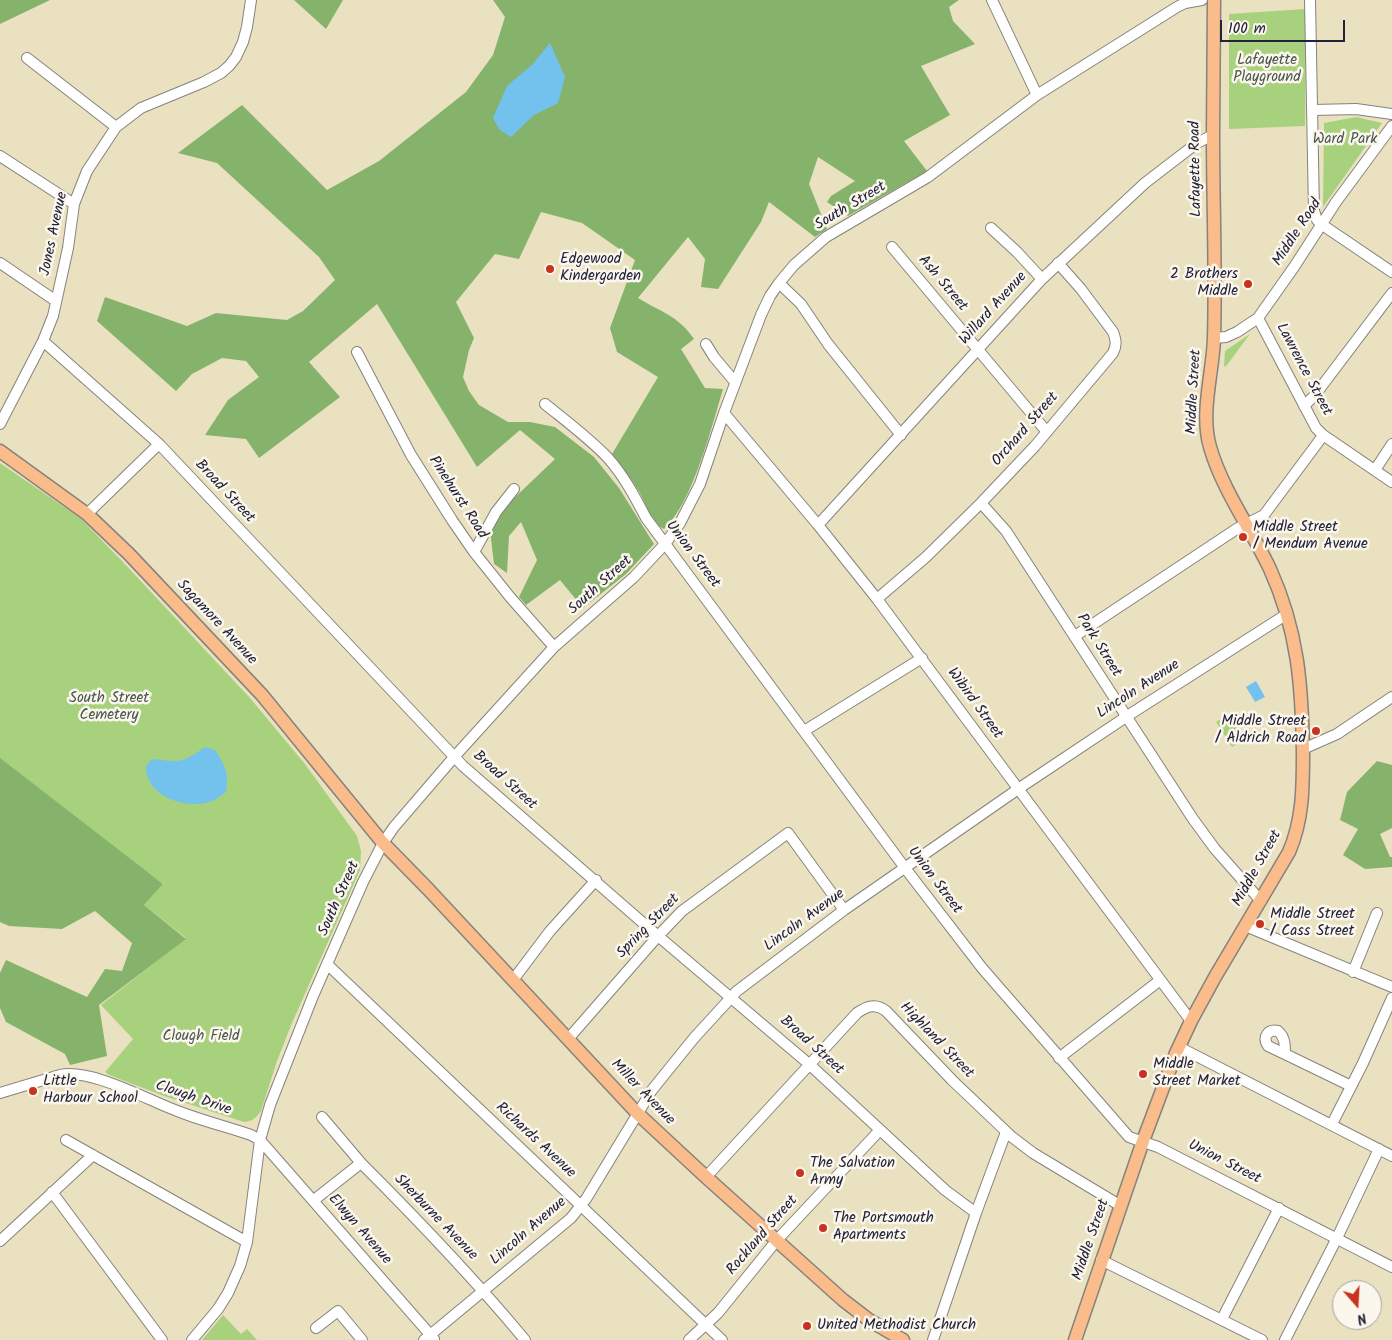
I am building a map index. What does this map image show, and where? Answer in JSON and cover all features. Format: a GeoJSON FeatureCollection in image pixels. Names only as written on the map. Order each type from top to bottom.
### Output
{"type":"FeatureCollection","features":[{"type":"Feature","properties":{"kind":"main road","name":"Lafayette Road"},"geometry":{"type":"LineString","coordinates":[[1214,0],[1214,338]]}},
{"type":"Feature","properties":{"kind":"main road","name":"Middle Street"},"geometry":{"type":"LineString","coordinates":[[1075,1340],[1143,1141],[1179,1047],[1191,1021],[1244,926],[1261,901],[1289,852],[1296,834],[1302,804],[1303,749],[1299,665],[1287,614],[1270,568],[1219,471],[1207,436],[1207,410],[1214,338]]}},
{"type":"Feature","properties":{"kind":"main road","name":"Sagamore Avenue"},"geometry":{"type":"LineString","coordinates":[[0,451],[87,514],[129,554],[262,696],[383,843]]}},
{"type":"Feature","properties":{"kind":"main road","name":"Miller Avenue"},"geometry":{"type":"LineString","coordinates":[[383,843],[638,1113],[706,1177],[855,1310],[878,1327],[903,1340]]}},
{"type":"Feature","properties":{"kind":"street","name":"Jones Avenue"},"geometry":{"type":"LineString","coordinates":[[0,424],[43,341],[53,316],[68,248],[74,204],[87,171],[116,127],[141,108],[204,82],[222,73],[229,66],[236,57],[243,42],[251,0]]}},
{"type":"Feature","properties":{"kind":"street"},"geometry":{"type":"LineString","coordinates":[[992,0],[1037,95]]}},
{"type":"Feature","properties":{"kind":"street","name":"South Street"},"geometry":{"type":"LineString","coordinates":[[192,1340],[218,1310],[240,1266],[247,1242],[260,1140],[276,1086],[363,882],[383,843],[455,756],[554,647],[634,577],[666,544],[680,523],[700,484],[724,413],[765,306],[779,283],[794,265],[826,237],[928,177],[1037,95],[1177,7],[1202,0]]}},
{"type":"Feature","properties":{"kind":"street"},"geometry":{"type":"LineString","coordinates":[[1310,0],[1314,211],[1317,220],[1321,224],[1392,272]]}},
{"type":"Feature","properties":{"kind":"street"},"geometry":{"type":"LineString","coordinates":[[27,58],[116,127]]}},
{"type":"Feature","properties":{"kind":"street"},"geometry":{"type":"LineString","coordinates":[[1313,110],[1356,109],[1392,114]]}},
{"type":"Feature","properties":{"kind":"street","name":"Middle Road"},"geometry":{"type":"LineString","coordinates":[[1214,338],[1226,337],[1237,332],[1258,318],[1294,267],[1321,224],[1392,126]]}},
{"type":"Feature","properties":{"kind":"street","name":"Willard Avenue"},"geometry":{"type":"LineString","coordinates":[[818,525],[1058,263],[1145,183],[1197,143],[1213,135]]}},
{"type":"Feature","properties":{"kind":"street"},"geometry":{"type":"LineString","coordinates":[[0,156],[74,204]]}},
{"type":"Feature","properties":{"kind":"street"},"geometry":{"type":"LineString","coordinates":[[991,228],[1042,279]]}},
{"type":"Feature","properties":{"kind":"street","name":"Ash Street"},"geometry":{"type":"LineString","coordinates":[[892,247],[1047,432]]}},
{"type":"Feature","properties":{"kind":"street"},"geometry":{"type":"LineString","coordinates":[[0,263],[56,301]]}},
{"type":"Feature","properties":{"kind":"street","name":"Orchard Street"},"geometry":{"type":"LineString","coordinates":[[877,599],[926,557],[981,503],[1035,446],[1114,353],[1116,340],[1106,321],[1058,263]]}},
{"type":"Feature","properties":{"kind":"street"},"geometry":{"type":"LineString","coordinates":[[779,283],[801,304],[828,344],[900,435]]}},
{"type":"Feature","properties":{"kind":"street"},"geometry":{"type":"LineString","coordinates":[[1304,406],[1315,395],[1392,293]]}},
{"type":"Feature","properties":{"kind":"street","name":"Lawrence Street"},"geometry":{"type":"LineString","coordinates":[[1074,636],[1234,531],[1264,516],[1323,435],[1316,428],[1258,318]]}},
{"type":"Feature","properties":{"kind":"street","name":"Broad Street"},"geometry":{"type":"LineString","coordinates":[[43,341],[159,444],[483,785],[809,1064],[945,1190],[976,1213]]}},
{"type":"Feature","properties":{"kind":"street"},"geometry":{"type":"LineString","coordinates":[[706,344],[714,357],[736,382]]}},
{"type":"Feature","properties":{"kind":"street","name":"Pinehurst Road"},"geometry":{"type":"LineString","coordinates":[[357,352],[411,455],[474,552],[554,647]]}},
{"type":"Feature","properties":{"kind":"street","name":"Union Street"},"geometry":{"type":"LineString","coordinates":[[546,404],[607,458],[629,487],[646,518],[905,868],[982,968],[1129,1137],[1158,1147],[1392,1267]]}},
{"type":"Feature","properties":{"kind":"street","name":"Wibird Street"},"geometry":{"type":"LineString","coordinates":[[724,413],[877,599],[1191,1021]]}},
{"type":"Feature","properties":{"kind":"street"},"geometry":{"type":"LineString","coordinates":[[1323,435],[1392,482]]}},
{"type":"Feature","properties":{"kind":"street"},"geometry":{"type":"LineString","coordinates":[[87,514],[159,444]]}},
{"type":"Feature","properties":{"kind":"street"},"geometry":{"type":"LineString","coordinates":[[1375,470],[1392,444]]}},
{"type":"Feature","properties":{"kind":"street"},"geometry":{"type":"LineString","coordinates":[[474,552],[496,512],[514,489]]}},
{"type":"Feature","properties":{"kind":"street","name":"Park Street"},"geometry":{"type":"LineString","coordinates":[[981,503],[1006,532],[1193,819],[1220,855],[1261,901]]}},
{"type":"Feature","properties":{"kind":"street","name":"Lincoln Avenue"},"geometry":{"type":"LineString","coordinates":[[430,1338],[565,1225],[582,1206],[662,1077],[730,997],[844,910],[1018,789],[1125,717],[1287,614]]}},
{"type":"Feature","properties":{"kind":"street"},"geometry":{"type":"LineString","coordinates":[[804,731],[922,658]]}},
{"type":"Feature","properties":{"kind":"street"},"geometry":{"type":"LineString","coordinates":[[1303,749],[1337,734],[1392,697]]}},
{"type":"Feature","properties":{"kind":"street","name":"Spring Street"},"geometry":{"type":"LineString","coordinates":[[568,1039],[682,911],[788,833],[844,910]]}},
{"type":"Feature","properties":{"kind":"street"},"geometry":{"type":"LineString","coordinates":[[513,980],[550,931],[596,880]]}},
{"type":"Feature","properties":{"kind":"street"},"geometry":{"type":"LineString","coordinates":[[1352,972],[1377,913]]}},
{"type":"Feature","properties":{"kind":"street"},"geometry":{"type":"LineString","coordinates":[[1244,926],[1392,987]]}},
{"type":"Feature","properties":{"kind":"street","name":"Richards Avenue"},"geometry":{"type":"LineString","coordinates":[[327,964],[722,1340]]}},
{"type":"Feature","properties":{"kind":"street"},"geometry":{"type":"LineString","coordinates":[[1059,1058],[1159,980]]}},
{"type":"Feature","properties":{"kind":"street"},"geometry":{"type":"LineString","coordinates":[[1332,1124],[1392,998]]}},
{"type":"Feature","properties":{"kind":"street","name":"Highland Street"},"geometry":{"type":"LineString","coordinates":[[706,1177],[857,1013],[870,1006],[881,1007],[1006,1132],[1033,1153],[1121,1206]]}},
{"type":"Feature","properties":{"kind":"street"},"geometry":{"type":"LineString","coordinates":[[1179,1047],[1392,1156]]}},
{"type":"Feature","properties":{"kind":"street"},"geometry":{"type":"LineString","coordinates":[[1285,1054],[1351,1086]]}},
{"type":"Feature","properties":{"kind":"street","name":"Clough Drive"},"geometry":{"type":"LineString","coordinates":[[0,1093],[65,1074],[80,1074],[108,1083],[180,1112],[251,1135],[260,1140]]}},
{"type":"Feature","properties":{"kind":"street","name":"Sherburne Avenue"},"geometry":{"type":"LineString","coordinates":[[322,1117],[360,1163],[426,1228],[484,1291],[525,1340]]}},
{"type":"Feature","properties":{"kind":"street","name":"Rockland Street"},"geometry":{"type":"LineString","coordinates":[[689,1340],[707,1324],[778,1240],[880,1130]]}},
{"type":"Feature","properties":{"kind":"street"},"geometry":{"type":"LineString","coordinates":[[933,1340],[1006,1132]]}},
{"type":"Feature","properties":{"kind":"street"},"geometry":{"type":"LineString","coordinates":[[66,1140],[247,1242]]}},
{"type":"Feature","properties":{"kind":"street","name":"Elwyn Avenue"},"geometry":{"type":"LineString","coordinates":[[260,1140],[314,1200],[430,1338]]}},
{"type":"Feature","properties":{"kind":"street"},"geometry":{"type":"LineString","coordinates":[[1285,1340],[1337,1238],[1379,1149]]}},
{"type":"Feature","properties":{"kind":"street"},"geometry":{"type":"LineString","coordinates":[[0,1241],[93,1155]]}},
{"type":"Feature","properties":{"kind":"street"},"geometry":{"type":"LineString","coordinates":[[314,1200],[360,1163]]}},
{"type":"Feature","properties":{"kind":"street"},"geometry":{"type":"LineString","coordinates":[[52,1192],[162,1340]]}},
{"type":"Feature","properties":{"kind":"street"},"geometry":{"type":"LineString","coordinates":[[1222,1319],[1279,1208]]}},
{"type":"Feature","properties":{"kind":"street"},"geometry":{"type":"LineString","coordinates":[[1102,1260],[1262,1340]]}},
{"type":"Feature","properties":{"kind":"street"},"geometry":{"type":"LineString","coordinates":[[316,1328],[338,1310],[362,1340]]}},
{"type":"Feature","properties":{"kind":"green space"},"geometry":{"type":"Polygon","coordinates":[[[0,0],[50,0],[0,24],[0,0]]]}},
{"type":"Feature","properties":{"kind":"green space"},"geometry":{"type":"Polygon","coordinates":[[[294,0],[343,0],[326,29],[294,0]]]}},
{"type":"Feature","properties":{"kind":"green space"},"geometry":{"type":"Polygon","coordinates":[[[493,0],[959,0],[949,7],[953,21],[975,44],[921,66],[950,115],[904,141],[927,171],[848,216],[827,202],[831,196],[855,181],[818,157],[809,184],[827,229],[815,237],[769,202],[761,222],[718,289],[701,287],[705,259],[688,237],[638,298],[675,319],[688,331],[694,339],[681,349],[705,388],[723,389],[707,443],[692,483],[674,517],[664,529],[651,517],[638,490],[612,454],[658,377],[617,352],[610,328],[635,260],[582,223],[541,212],[519,259],[495,254],[456,302],[474,338],[469,350],[463,377],[469,391],[479,405],[508,422],[530,422],[555,427],[594,457],[619,488],[654,544],[626,574],[583,608],[560,580],[526,605],[519,597],[537,560],[521,522],[509,536],[507,573],[494,564],[490,530],[510,502],[555,459],[520,430],[477,467],[377,304],[309,362],[340,397],[259,458],[246,439],[205,435],[228,400],[259,377],[246,361],[222,358],[192,374],[176,391],[97,321],[105,297],[187,326],[216,313],[287,320],[303,311],[335,280],[319,257],[217,163],[178,153],[242,105],[327,190],[379,161],[466,92],[493,55],[505,17],[493,0]]]}},
{"type":"Feature","properties":{"kind":"green space","name":"Lafayette Playground"},"geometry":{"type":"Polygon","coordinates":[[[1306,9],[1305,126],[1229,129],[1229,14],[1306,9]]]}},
{"type":"Feature","properties":{"kind":"green space","name":"Ward Park"},"geometry":{"type":"Polygon","coordinates":[[[1356,117],[1382,123],[1323,207],[1324,123],[1356,117]]]}},
{"type":"Feature","properties":{"kind":"green space"},"geometry":{"type":"Polygon","coordinates":[[[1250,334],[1227,365],[1224,367],[1225,351],[1250,334]]]}},
{"type":"Feature","properties":{"kind":"green space","name":"South Street Cemetery"},"geometry":{"type":"Polygon","coordinates":[[[0,463],[80,518],[122,561],[250,698],[305,764],[357,836],[361,851],[360,870],[292,1023],[277,1061],[261,1111],[250,1121],[244,1122],[164,1096],[105,1072],[133,1039],[101,1005],[186,938],[144,905],[163,884],[0,762],[0,463]]]}},
{"type":"Feature","properties":{"kind":"green space"},"geometry":{"type":"Polygon","coordinates":[[[1228,715],[1244,740],[1232,747],[1216,722],[1228,715]]]}},
{"type":"Feature","properties":{"kind":"green space"},"geometry":{"type":"Polygon","coordinates":[[[0,758],[163,884],[144,905],[186,939],[99,1005],[107,1056],[70,1065],[65,1054],[6,1022],[0,1008],[0,973],[6,960],[87,997],[105,969],[122,971],[132,943],[95,911],[62,929],[9,926],[0,922],[0,758]]]}},
{"type":"Feature","properties":{"kind":"green space"},"geometry":{"type":"Polygon","coordinates":[[[1377,761],[1392,765],[1392,828],[1380,834],[1390,857],[1392,857],[1392,867],[1365,869],[1343,855],[1358,829],[1340,820],[1347,792],[1377,761]]]}},
{"type":"Feature","properties":{"kind":"green space"},"geometry":{"type":"Polygon","coordinates":[[[223,1315],[241,1334],[247,1329],[257,1340],[202,1340],[223,1315]]]}},
{"type":"Feature","properties":{"kind":"water"},"geometry":{"type":"Polygon","coordinates":[[[550,43],[565,77],[558,103],[534,115],[511,137],[500,130],[493,118],[507,86],[532,65],[550,43]]]}},
{"type":"Feature","properties":{"kind":"water"},"geometry":{"type":"Polygon","coordinates":[[[1256,681],[1265,697],[1255,702],[1246,687],[1256,681]]]}},
{"type":"Feature","properties":{"kind":"water"},"geometry":{"type":"Polygon","coordinates":[[[205,747],[215,750],[224,765],[227,774],[226,792],[212,801],[202,804],[191,804],[169,798],[152,786],[146,766],[152,759],[181,761],[205,747]]]}},
{"type":"Feature","properties":{"kind":"place","name":"Edgewood Kindergarden"},"geometry":{"type":"Point","coordinates":[550,269]}},
{"type":"Feature","properties":{"kind":"place","name":"2 Brothers Middle"},"geometry":{"type":"Point","coordinates":[1248,284]}},
{"type":"Feature","properties":{"kind":"place","name":"Middle Street / Mendum Avenue"},"geometry":{"type":"Point","coordinates":[1243,537]}},
{"type":"Feature","properties":{"kind":"place","name":"Middle Street / Aldrich Road"},"geometry":{"type":"Point","coordinates":[1316,731]}},
{"type":"Feature","properties":{"kind":"place","name":"Middle Street / Cass Street"},"geometry":{"type":"Point","coordinates":[1260,924]}},
{"type":"Feature","properties":{"kind":"place","name":"Middle Street Market"},"geometry":{"type":"Point","coordinates":[1143,1074]}},
{"type":"Feature","properties":{"kind":"place","name":"Little Harbour School"},"geometry":{"type":"Point","coordinates":[33,1091]}},
{"type":"Feature","properties":{"kind":"place","name":"The Salvation Army"},"geometry":{"type":"Point","coordinates":[800,1173]}},
{"type":"Feature","properties":{"kind":"place","name":"The Portsmouth Apartments"},"geometry":{"type":"Point","coordinates":[823,1228]}},
{"type":"Feature","properties":{"kind":"place","name":"United Methodist Church"},"geometry":{"type":"Point","coordinates":[807,1326]}},
{"type":"Feature","properties":{"kind":"park label","name":"Clough Field"},"geometry":{"type":"Point","coordinates":[201,1037]}}]}
